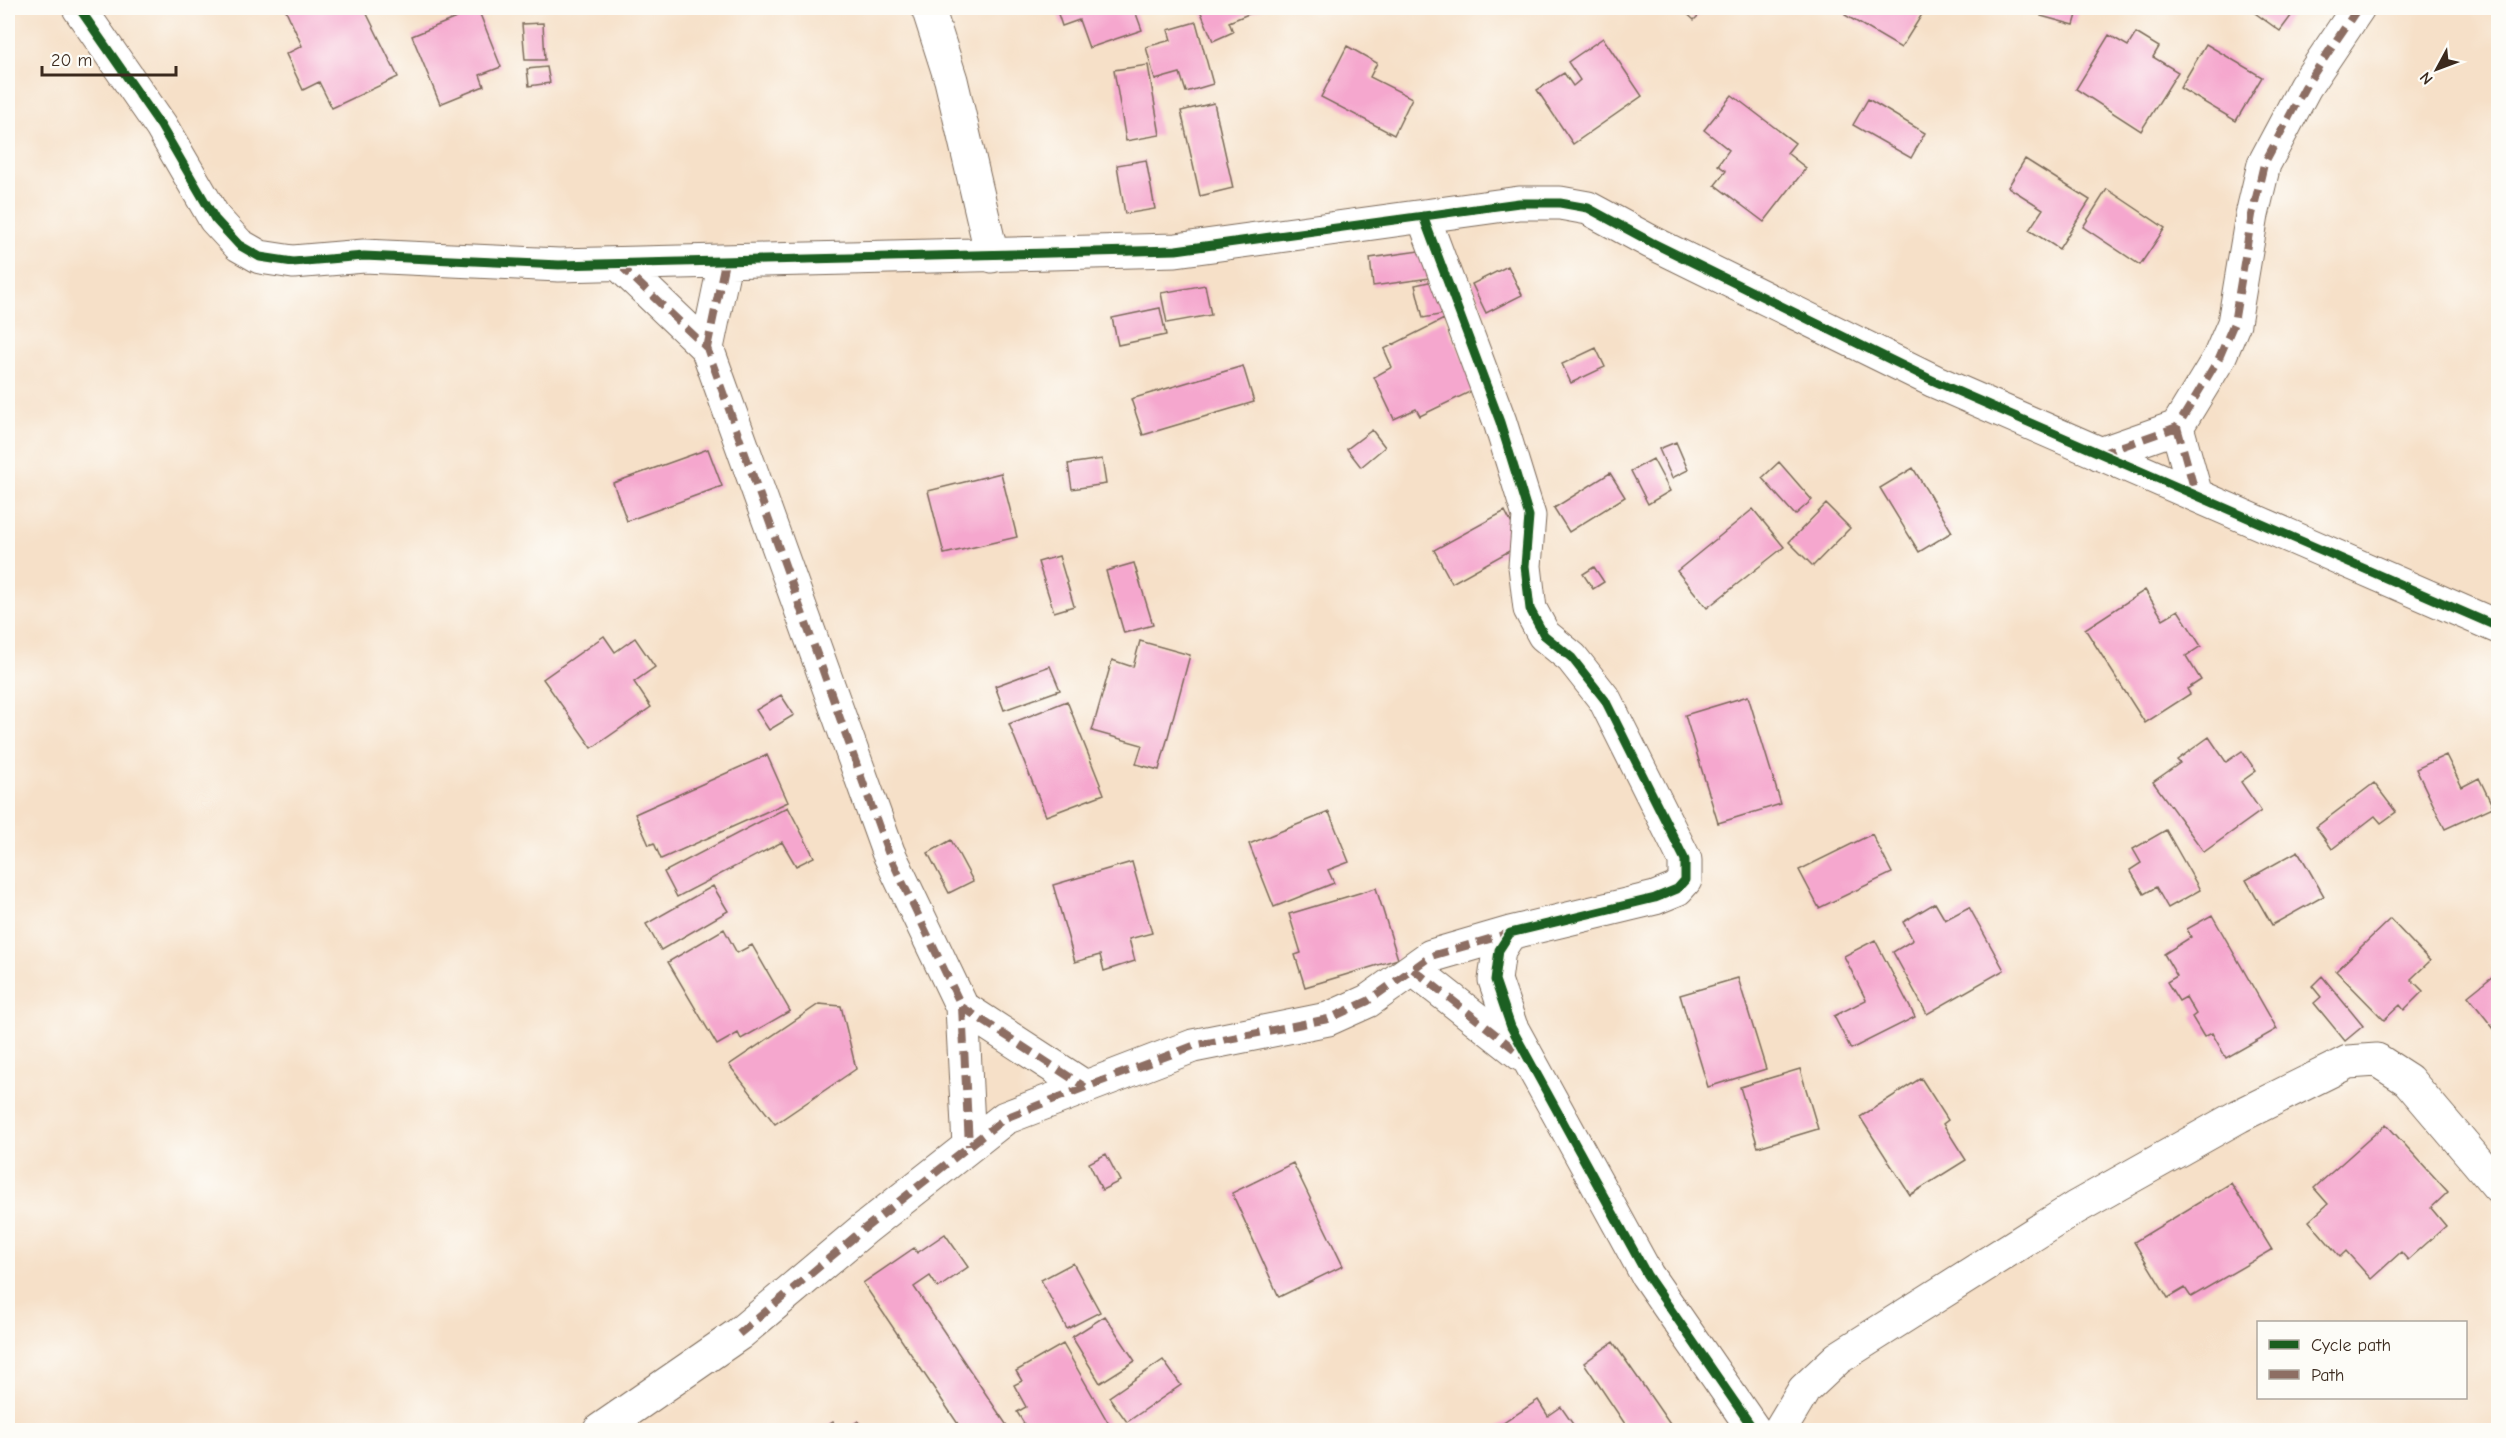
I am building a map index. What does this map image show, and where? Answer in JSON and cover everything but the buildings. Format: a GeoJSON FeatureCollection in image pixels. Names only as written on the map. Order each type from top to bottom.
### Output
{"type":"FeatureCollection","features":[{"type":"Feature","properties":{"kind":"street"},"geometry":{"type":"LineString","coordinates":[[79,8],[161,126],[215,219],[239,245],[260,257],[293,262],[364,256],[559,265],[1176,250],[1519,203],[1560,203],[1588,208],[1651,242],[1934,381],[2499,627]]}},
{"type":"Feature","properties":{"kind":"street"},"geometry":{"type":"LineString","coordinates":[[928,8],[951,80],[992,256]]}},
{"type":"Feature","properties":{"kind":"street"},"geometry":{"type":"LineString","coordinates":[[2100,454],[2176,427],[2218,358],[2234,323],[2252,215],[2264,164],[2305,87],[2358,8]]}},
{"type":"Feature","properties":{"kind":"street"},"geometry":{"type":"LineString","coordinates":[[600,1431],[739,1334],[864,1229],[1005,1118],[1192,1046],[1328,1019],[1368,1001],[1431,957],[1510,933],[1655,898],[1677,889],[1685,880],[1685,860],[1605,700],[1572,658],[1545,635],[1530,609],[1525,566],[1529,516],[1500,422],[1423,216]]}},
{"type":"Feature","properties":{"kind":"street"},"geometry":{"type":"LineString","coordinates":[[707,348],[725,262]]}},
{"type":"Feature","properties":{"kind":"street"},"geometry":{"type":"LineString","coordinates":[[619,264],[707,348],[888,852],[962,1007],[969,1146]]}},
{"type":"Feature","properties":{"kind":"street"},"geometry":{"type":"LineString","coordinates":[[2176,427],[2196,495]]}},
{"type":"Feature","properties":{"kind":"street"},"geometry":{"type":"LineString","coordinates":[[1510,933],[1499,950],[1495,980],[1511,1027],[1647,1275],[1754,1431]]}},
{"type":"Feature","properties":{"kind":"street"},"geometry":{"type":"LineString","coordinates":[[1413,969],[1530,1061]]}},
{"type":"Feature","properties":{"kind":"street"},"geometry":{"type":"LineString","coordinates":[[962,1007],[1085,1087]]}},
{"type":"Feature","properties":{"kind":"street"},"geometry":{"type":"LineString","coordinates":[[1780,1431],[1804,1390],[1838,1358],[2075,1208],[2239,1116],[2348,1062],[2378,1060],[2408,1080],[2499,1186]]}},
{"type":"Feature","properties":{"kind":"marked path"},"geometry":{"type":"LineString","coordinates":[[2100,454],[2177,427],[2219,358],[2234,323],[2252,215],[2264,164],[2305,87],[2358,8]]}},
{"type":"Feature","properties":{"kind":"marked path"},"geometry":{"type":"LineString","coordinates":[[707,348],[725,262]]}},
{"type":"Feature","properties":{"kind":"marked path"},"geometry":{"type":"LineString","coordinates":[[619,264],[707,348],[888,852],[962,1007],[969,1146]]}},
{"type":"Feature","properties":{"kind":"marked path"},"geometry":{"type":"LineString","coordinates":[[2177,427],[2196,495]]}},
{"type":"Feature","properties":{"kind":"marked path"},"geometry":{"type":"LineString","coordinates":[[739,1334],[864,1229],[1005,1118],[1193,1046],[1328,1019],[1368,1001],[1431,956],[1510,933]]}},
{"type":"Feature","properties":{"kind":"marked path"},"geometry":{"type":"LineString","coordinates":[[1413,969],[1523,1056]]}},
{"type":"Feature","properties":{"kind":"marked path"},"geometry":{"type":"LineString","coordinates":[[962,1007],[1085,1087]]}},
{"type":"Feature","properties":{"kind":"cycle path"},"geometry":{"type":"LineString","coordinates":[[79,8],[161,126],[215,219],[239,245],[260,257],[293,262],[364,256],[559,265],[1176,250],[1519,203],[1560,203],[1588,208],[1651,242],[1934,381],[2498,627]]}},
{"type":"Feature","properties":{"kind":"cycle path"},"geometry":{"type":"LineString","coordinates":[[1423,216],[1500,422],[1529,516],[1525,566],[1530,609],[1544,635],[1572,658],[1605,700],[1685,860],[1685,880],[1677,889],[1655,898],[1510,933],[1499,950],[1495,980],[1511,1027],[1647,1275],[1754,1430]]}}]}
